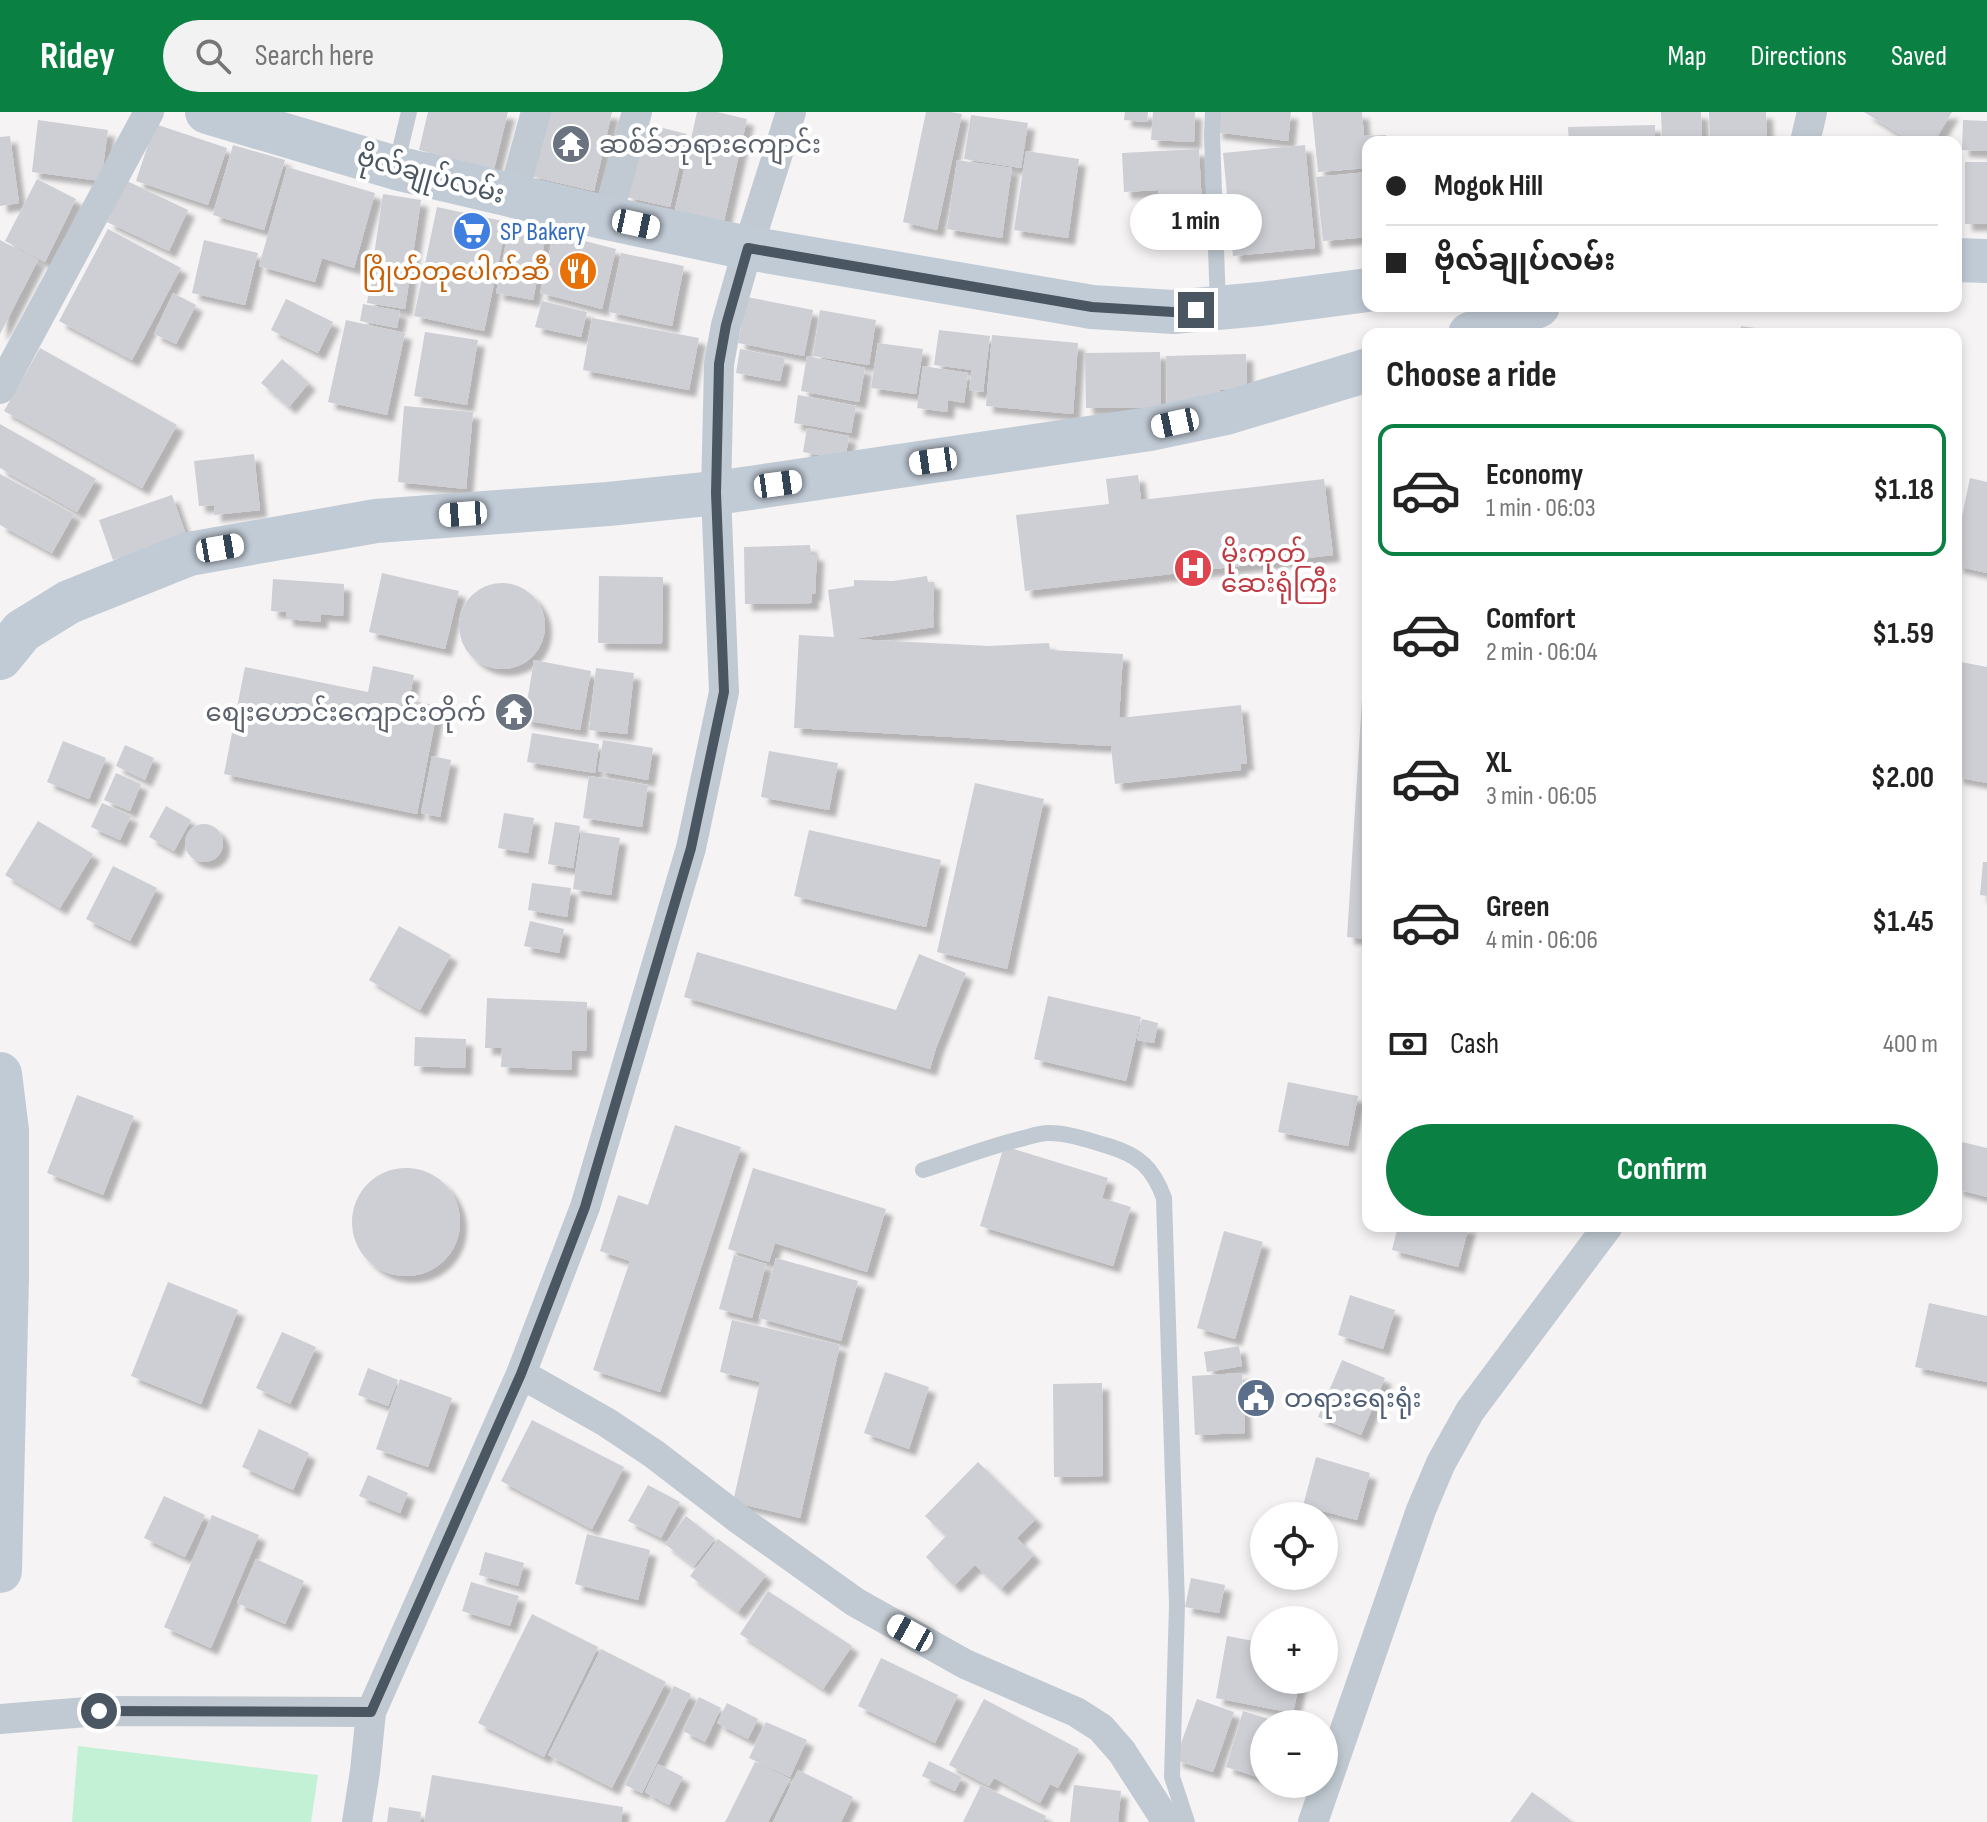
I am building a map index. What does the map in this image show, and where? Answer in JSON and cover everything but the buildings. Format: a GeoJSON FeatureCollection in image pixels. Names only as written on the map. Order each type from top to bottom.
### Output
{"type":"FeatureCollection","features":[{"type":"Feature","properties":{"kind":"street"},"geometry":{"type":"LineString","coordinates":[[0,389],[149,112]]}},
{"type":"Feature","properties":{"kind":"street","name":"ဗိုလ်‌ချုပ်‌လမ်း"},"geometry":{"type":"LineString","coordinates":[[207,112],[396,168],[607,218],[748,248],[1092,307],[1173,312],[1362,291]]}},
{"type":"Feature","properties":{"kind":"street"},"geometry":{"type":"LineString","coordinates":[[513,196],[536,112]]}},
{"type":"Feature","properties":{"kind":"street"},"geometry":{"type":"LineString","coordinates":[[607,218],[637,112]]}},
{"type":"Feature","properties":{"kind":"street"},"geometry":{"type":"LineString","coordinates":[[357,1822],[371,1712],[521,1374],[585,1207],[691,848],[724,692],[716,493],[719,364],[726,325],[748,248],[791,112]]}},
{"type":"Feature","properties":{"kind":"street"},"geometry":{"type":"LineString","coordinates":[[1806,136],[1812,112]]}},
{"type":"Feature","properties":{"kind":"street"},"geometry":{"type":"LineString","coordinates":[[1962,260],[1987,261]]}},
{"type":"Feature","properties":{"kind":"street"},"geometry":{"type":"LineString","coordinates":[[1485,328],[1523,312]]}},
{"type":"Feature","properties":{"kind":"street"},"geometry":{"type":"LineString","coordinates":[[0,658],[22,631],[69,602],[189,554],[376,521],[716,493],[1150,429],[1226,413],[1362,372]]}},
{"type":"Feature","properties":{"kind":"street"},"geometry":{"type":"LineString","coordinates":[[0,1074],[7,1131],[0,1571]]}},
{"type":"Feature","properties":{"kind":"street"},"geometry":{"type":"LineString","coordinates":[[1313,1822],[1421,1510],[1441,1463],[1470,1411],[1604,1232]]}},
{"type":"Feature","properties":{"kind":"street"},"geometry":{"type":"LineString","coordinates":[[521,1374],[606,1422],[654,1454],[855,1602],[965,1664],[1076,1712],[1101,1728],[1122,1752],[1167,1822]]}},
{"type":"Feature","properties":{"kind":"street"},"geometry":{"type":"LineString","coordinates":[[0,1719],[99,1711],[371,1712]]}},
{"type":"Feature","properties":{"kind":"lane"},"geometry":{"type":"LineString","coordinates":[[396,168],[409,112]]}},
{"type":"Feature","properties":{"kind":"lane"},"geometry":{"type":"LineString","coordinates":[[1213,112],[1218,308]]}},
{"type":"Feature","properties":{"kind":"lane"},"geometry":{"type":"LineString","coordinates":[[923,1170],[1045,1132],[1071,1134],[1120,1149],[1150,1168],[1158,1182],[1164,1198],[1177,1605],[1172,1777],[1187,1822]]}},
{"type":"Feature","properties":{"kind":"green space"},"geometry":{"type":"Polygon","coordinates":[[[78,1746],[318,1775],[311,1822],[72,1822],[78,1746]]]}},
{"type":"Feature","properties":{"kind":"place","name":"ဆစ်ခ်ဘုရားကျောင်း"},"geometry":{"type":"Point","coordinates":[571,144]}},
{"type":"Feature","properties":{"kind":"place","name":"SP Bakery"},"geometry":{"type":"Point","coordinates":[472,231]}},
{"type":"Feature","properties":{"kind":"place","name":"ဂြိုဟ်တုပေါက်ဆီ"},"geometry":{"type":"Point","coordinates":[578,271]}},
{"type":"Feature","properties":{"kind":"place","name":"မိုးကုတ်‌ ‌ဆေးရုံကြီး"},"geometry":{"type":"Point","coordinates":[1193,568]}},
{"type":"Feature","properties":{"kind":"place","name":"စျေးဟောင်းကျောင်းတိုက်"},"geometry":{"type":"Point","coordinates":[514,712]}},
{"type":"Feature","properties":{"kind":"place","name":"တရားရေးရုံး"},"geometry":{"type":"Point","coordinates":[1256,1398]}},
{"type":"Feature","properties":{"kind":"route"},"geometry":{"type":"LineString","coordinates":[[99,1711],[371,1712],[521,1374],[585,1207],[691,848],[724,692],[716,493],[719,364],[726,325],[748,248],[1092,307],[1173,312],[1196,310]]}}]}
